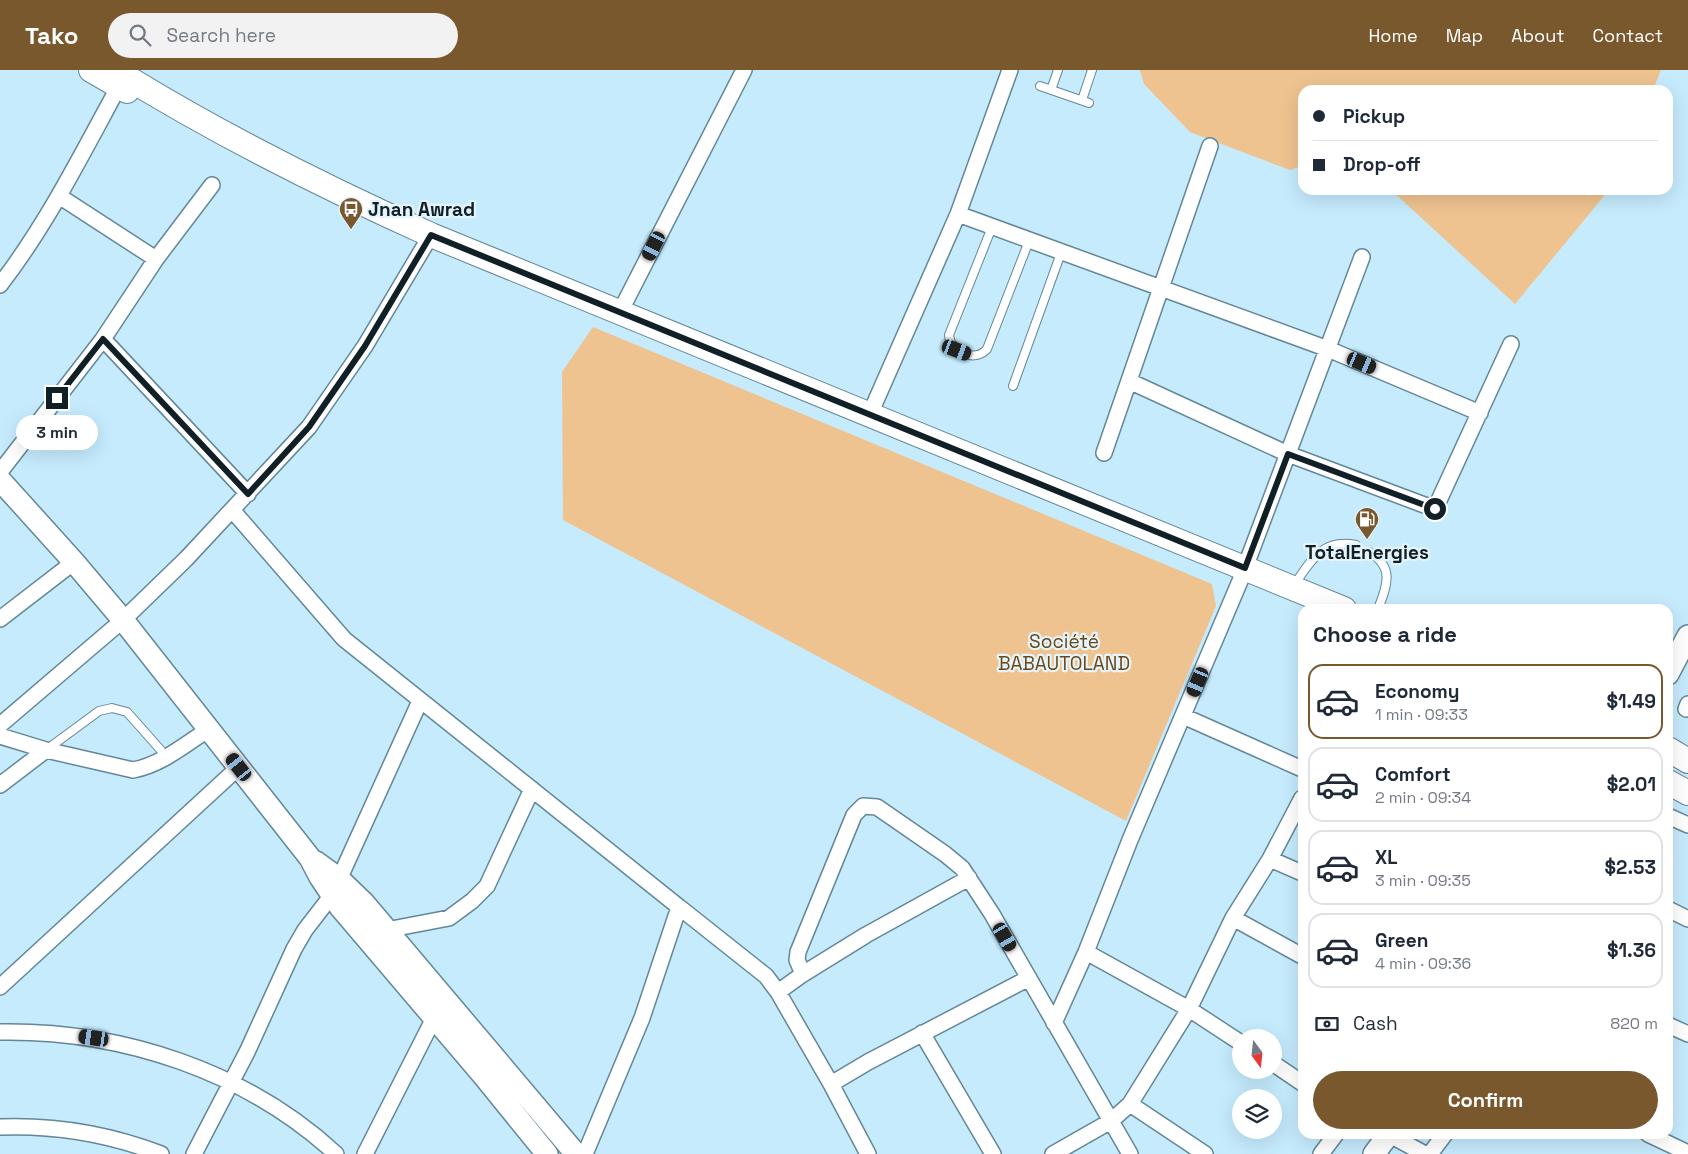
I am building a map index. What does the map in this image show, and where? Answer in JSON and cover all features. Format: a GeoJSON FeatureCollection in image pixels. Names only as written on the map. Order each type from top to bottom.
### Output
{"type":"FeatureCollection","features":[{"type":"Feature","properties":{"kind":"main road"},"geometry":{"type":"LineString","coordinates":[[92,70],[117,78],[175,120],[330,202],[620,312],[870,414],[1243,574],[1298,606]]}},
{"type":"Feature","properties":{"kind":"main road"},"geometry":{"type":"LineString","coordinates":[[428,240],[1243,574],[1292,588],[1332,604]]}},
{"type":"Feature","properties":{"kind":"main road"},"geometry":{"type":"LineString","coordinates":[[1673,752],[1688,760]]}},
{"type":"Feature","properties":{"kind":"main road"},"geometry":{"type":"LineString","coordinates":[[1673,785],[1688,793]]}},
{"type":"Feature","properties":{"kind":"street"},"geometry":{"type":"LineString","coordinates":[[620,312],[744,70]]}},
{"type":"Feature","properties":{"kind":"street"},"geometry":{"type":"LineString","coordinates":[[870,414],[958,214],[1010,70]]}},
{"type":"Feature","properties":{"kind":"street"},"geometry":{"type":"LineString","coordinates":[[0,285],[22,257],[58,196],[117,78]]}},
{"type":"Feature","properties":{"kind":"street"},"geometry":{"type":"LineString","coordinates":[[1104,453],[1210,146]]}},
{"type":"Feature","properties":{"kind":"street"},"geometry":{"type":"LineString","coordinates":[[0,472],[103,339],[156,259],[212,184]]}},
{"type":"Feature","properties":{"kind":"street"},"geometry":{"type":"LineString","coordinates":[[58,196],[156,259]]}},
{"type":"Feature","properties":{"kind":"street"},"geometry":{"type":"LineString","coordinates":[[958,214],[1328,349],[1480,413]]}},
{"type":"Feature","properties":{"kind":"street"},"geometry":{"type":"LineString","coordinates":[[0,725],[123,620],[233,511],[309,427],[365,346],[428,240]]}},
{"type":"Feature","properties":{"kind":"street"},"geometry":{"type":"LineString","coordinates":[[1054,1023],[1086,952],[1130,840],[1243,574],[1362,257]]}},
{"type":"Feature","properties":{"kind":"street"},"geometry":{"type":"LineString","coordinates":[[103,339],[248,494]]}},
{"type":"Feature","properties":{"kind":"street"},"geometry":{"type":"LineString","coordinates":[[1129,382],[1288,454],[1435,509],[1511,344]]}},
{"type":"Feature","properties":{"kind":"street"},"geometry":{"type":"LineString","coordinates":[[0,480],[123,620],[310,858],[335,887],[434,1018],[547,1154]]}},
{"type":"Feature","properties":{"kind":"street"},"geometry":{"type":"LineString","coordinates":[[233,511],[344,639],[766,976],[778,992],[831,1084],[868,1154]]}},
{"type":"Feature","properties":{"kind":"street"},"geometry":{"type":"LineString","coordinates":[[0,619],[74,562]]}},
{"type":"Feature","properties":{"kind":"street"},"geometry":{"type":"LineString","coordinates":[[1673,664],[1688,636]]}},
{"type":"Feature","properties":{"kind":"street"},"geometry":{"type":"LineString","coordinates":[[194,1154],[231,1083],[294,949],[335,887],[420,701]]}},
{"type":"Feature","properties":{"kind":"street"},"geometry":{"type":"LineString","coordinates":[[1183,716],[1298,767]]}},
{"type":"Feature","properties":{"kind":"street"},"geometry":{"type":"LineString","coordinates":[[0,736],[46,750],[134,770],[143,768],[166,756],[209,729]]}},
{"type":"Feature","properties":{"kind":"street"},"geometry":{"type":"LineString","coordinates":[[0,785],[46,750]]}},
{"type":"Feature","properties":{"kind":"street"},"geometry":{"type":"LineString","coordinates":[[0,987],[239,767]]}},
{"type":"Feature","properties":{"kind":"street"},"geometry":{"type":"LineString","coordinates":[[386,930],[450,918],[472,901],[487,886],[532,790]]}},
{"type":"Feature","properties":{"kind":"street"},"geometry":{"type":"LineString","coordinates":[[803,974],[797,960],[798,952],[854,815],[863,806],[877,807],[956,862],[969,878],[992,914],[1130,1154]]}},
{"type":"Feature","properties":{"kind":"street"},"geometry":{"type":"LineString","coordinates":[[1052,1154],[1111,1122],[1130,1104],[1189,1009],[1234,918],[1270,859],[1298,806]]}},
{"type":"Feature","properties":{"kind":"street"},"geometry":{"type":"LineString","coordinates":[[1673,818],[1688,825]]}},
{"type":"Feature","properties":{"kind":"street"},"geometry":{"type":"LineString","coordinates":[[1270,859],[1298,871]]}},
{"type":"Feature","properties":{"kind":"street"},"geometry":{"type":"LineString","coordinates":[[778,992],[803,974],[866,936],[969,878]]}},
{"type":"Feature","properties":{"kind":"street"},"geometry":{"type":"LineString","coordinates":[[335,887],[364,903],[576,1154]]}},
{"type":"Feature","properties":{"kind":"street"},"geometry":{"type":"LineString","coordinates":[[585,1154],[642,1018],[679,908]]}},
{"type":"Feature","properties":{"kind":"street"},"geometry":{"type":"LineString","coordinates":[[1673,912],[1688,919]]}},
{"type":"Feature","properties":{"kind":"street"},"geometry":{"type":"LineString","coordinates":[[1234,918],[1298,954]]}},
{"type":"Feature","properties":{"kind":"street"},"geometry":{"type":"LineString","coordinates":[[1086,952],[1189,1009],[1232,1037]]}},
{"type":"Feature","properties":{"kind":"street"},"geometry":{"type":"LineString","coordinates":[[831,1084],[922,1033],[1029,978]]}},
{"type":"Feature","properties":{"kind":"street"},"geometry":{"type":"LineString","coordinates":[[365,1154],[434,1018]]}},
{"type":"Feature","properties":{"kind":"street"},"geometry":{"type":"LineString","coordinates":[[1673,1027],[1688,1034]]}},
{"type":"Feature","properties":{"kind":"street"},"geometry":{"type":"LineString","coordinates":[[0,1032],[58,1033],[94,1038],[130,1046],[173,1059],[231,1083],[284,1114],[336,1154]]}},
{"type":"Feature","properties":{"kind":"street"},"geometry":{"type":"LineString","coordinates":[[922,1033],[993,1154]]}},
{"type":"Feature","properties":{"kind":"street"},"geometry":{"type":"LineString","coordinates":[[1282,1069],[1298,1080]]}},
{"type":"Feature","properties":{"kind":"street"},"geometry":{"type":"LineString","coordinates":[[1130,1104],[1205,1154]]}},
{"type":"Feature","properties":{"kind":"street"},"geometry":{"type":"LineString","coordinates":[[0,1127],[50,1128],[88,1133],[116,1139],[161,1154]]}},
{"type":"Feature","properties":{"kind":"street"},"geometry":{"type":"LineString","coordinates":[[1321,1154],[1332,1139]]}},
{"type":"Feature","properties":{"kind":"street"},"geometry":{"type":"LineString","coordinates":[[1374,1154],[1385,1139]]}},
{"type":"Feature","properties":{"kind":"street"},"geometry":{"type":"LineString","coordinates":[[1398,1139],[1425,1154]]}},
{"type":"Feature","properties":{"kind":"street"},"geometry":{"type":"LineString","coordinates":[[1430,1154],[1441,1139]]}},
{"type":"Feature","properties":{"kind":"street"},"geometry":{"type":"LineString","coordinates":[[1659,1139],[1688,1153]]}},
{"type":"Feature","properties":{"kind":"lane"},"geometry":{"type":"LineString","coordinates":[[1051,90],[1058,70]]}},
{"type":"Feature","properties":{"kind":"lane"},"geometry":{"type":"LineString","coordinates":[[1040,86],[1085,102],[1092,70]]}},
{"type":"Feature","properties":{"kind":"lane"},"geometry":{"type":"LineString","coordinates":[[992,227],[949,335],[951,344],[957,350],[972,356],[984,352],[986,348],[1029,241]]}},
{"type":"Feature","properties":{"kind":"lane"},"geometry":{"type":"LineString","coordinates":[[1013,386],[1061,252]]}},
{"type":"Feature","properties":{"kind":"lane"},"geometry":{"type":"LineString","coordinates":[[1292,588],[1313,558],[1325,548],[1340,544],[1356,545]]}},
{"type":"Feature","properties":{"kind":"lane"},"geometry":{"type":"LineString","coordinates":[[1370,552],[1381,561],[1387,575],[1385,590],[1380,604]]}},
{"type":"Feature","properties":{"kind":"lane"},"geometry":{"type":"LineString","coordinates":[[46,750],[99,712],[105,709],[117,708],[131,716],[166,756]]}},
{"type":"Feature","properties":{"kind":"green space"},"geometry":{"type":"Polygon","coordinates":[[[1140,70],[1661,70],[1655,85],[1298,85],[1298,167],[1290,170],[1190,132],[1144,84],[1140,70]]]}},
{"type":"Feature","properties":{"kind":"green space"},"geometry":{"type":"Polygon","coordinates":[[[1396,195],[1605,195],[1515,304],[1396,195]]]}},
{"type":"Feature","properties":{"kind":"green space","name":"Société BABAUTOLAND"},"geometry":{"type":"Polygon","coordinates":[[[593,327],[1212,584],[1216,606],[1126,821],[563,520],[562,372],[593,327]]]}},
{"type":"Feature","properties":{"kind":"place","name":"Jnan Awrad"},"geometry":{"type":"Point","coordinates":[351,230]}},
{"type":"Feature","properties":{"kind":"place","name":"TotalEnergies"},"geometry":{"type":"Point","coordinates":[1367,540]}},
{"type":"Feature","properties":{"kind":"route"},"geometry":{"type":"LineString","coordinates":[[57,398],[103,339],[248,494],[309,427],[365,346],[431,235],[1245,568],[1288,454],[1435,509]]}}]}
